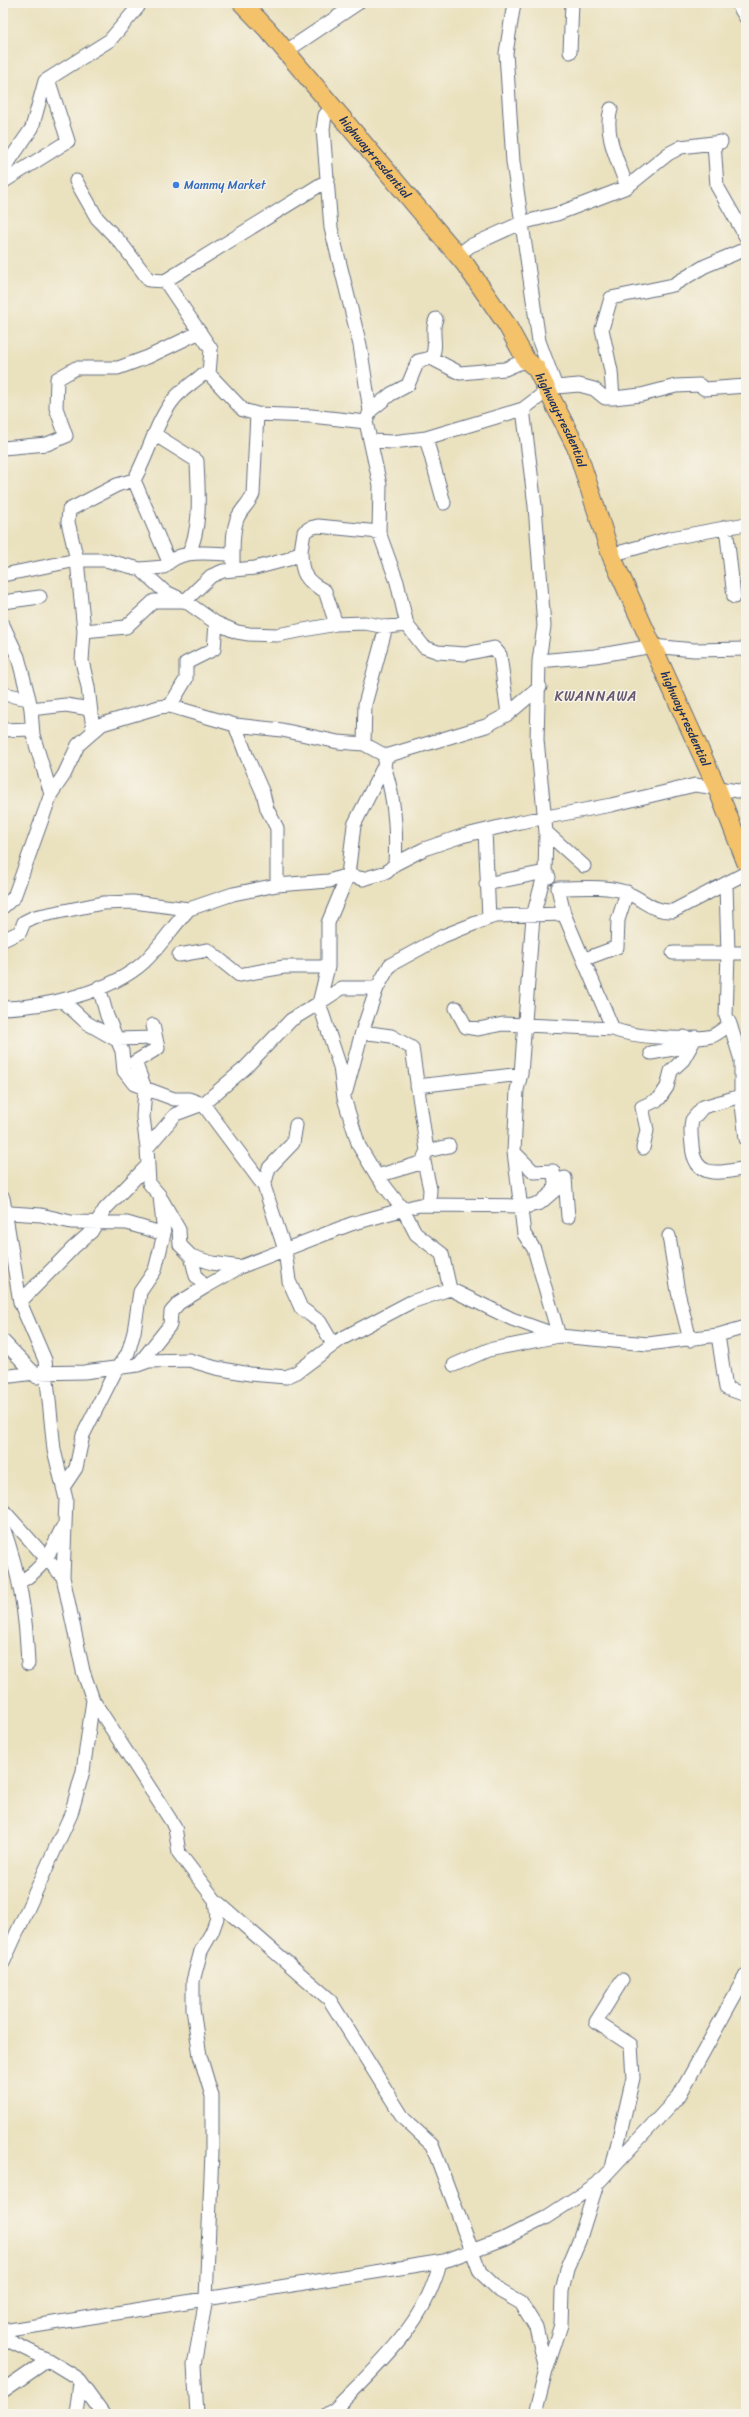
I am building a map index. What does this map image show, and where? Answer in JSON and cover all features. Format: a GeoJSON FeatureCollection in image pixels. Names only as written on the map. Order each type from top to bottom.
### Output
{"type":"FeatureCollection","features":[{"type":"Feature","properties":{"kind":"highway","name":"highway+resdential"},"geometry":{"type":"LineString","coordinates":[[242,3],[458,255],[507,325],[526,360],[536,368],[551,389],[576,447],[611,555],[716,788],[743,844],[746,862]]}},
{"type":"Feature","properties":{"kind":"street"},"geometry":{"type":"LineString","coordinates":[[285,52],[358,3]]}},
{"type":"Feature","properties":{"kind":"street"},"geometry":{"type":"LineString","coordinates":[[514,3],[506,53],[509,126],[521,223],[539,341],[551,389]]}},
{"type":"Feature","properties":{"kind":"street"},"geometry":{"type":"LineString","coordinates":[[570,52],[572,3]]}},
{"type":"Feature","properties":{"kind":"street"},"geometry":{"type":"LineString","coordinates":[[737,3],[746,6]]}},
{"type":"Feature","properties":{"kind":"street"},"geometry":{"type":"LineString","coordinates":[[737,3],[746,18]]}},
{"type":"Feature","properties":{"kind":"street"},"geometry":{"type":"LineString","coordinates":[[3,170],[32,128],[45,81],[110,40],[138,7]]}},
{"type":"Feature","properties":{"kind":"street"},"geometry":{"type":"LineString","coordinates":[[3,182],[68,141],[48,79]]}},
{"type":"Feature","properties":{"kind":"street"},"geometry":{"type":"LineString","coordinates":[[332,108],[325,115],[323,129],[331,228],[360,345],[368,417],[380,485],[379,532],[396,582],[407,625],[424,647],[438,652],[465,654],[494,648],[500,655],[508,714]]}},
{"type":"Feature","properties":{"kind":"street"},"geometry":{"type":"LineString","coordinates":[[611,109],[607,120],[609,133],[627,187]]}},
{"type":"Feature","properties":{"kind":"street"},"geometry":{"type":"LineString","coordinates":[[458,255],[470,246],[521,223],[557,214],[627,187],[668,154],[681,148],[718,142],[717,186],[731,208],[746,237]]}},
{"type":"Feature","properties":{"kind":"street"},"geometry":{"type":"LineString","coordinates":[[76,181],[97,218],[121,243],[149,280],[165,281],[328,180]]}},
{"type":"Feature","properties":{"kind":"street"},"geometry":{"type":"LineString","coordinates":[[613,398],[611,372],[602,329],[611,298],[673,285],[705,266],[746,249]]}},
{"type":"Feature","properties":{"kind":"street"},"geometry":{"type":"LineString","coordinates":[[165,281],[211,349],[209,374],[243,410],[257,414],[368,417],[391,394],[408,385],[418,361],[431,358],[460,373],[505,369],[526,360]]}},
{"type":"Feature","properties":{"kind":"street"},"geometry":{"type":"LineString","coordinates":[[431,358],[436,350],[433,326],[436,319]]}},
{"type":"Feature","properties":{"kind":"street"},"geometry":{"type":"LineString","coordinates":[[3,448],[47,444],[66,436],[56,408],[57,379],[76,368],[118,368],[148,357],[200,332]]}},
{"type":"Feature","properties":{"kind":"street"},"geometry":{"type":"LineString","coordinates":[[94,730],[88,687],[82,661],[84,631],[77,560],[68,522],[70,510],[117,485],[134,480],[145,459],[154,434],[174,399],[202,375],[209,374]]}},
{"type":"Feature","properties":{"kind":"street"},"geometry":{"type":"LineString","coordinates":[[372,441],[400,442],[426,438],[523,409],[551,389],[579,385],[594,388],[605,398],[613,398],[641,395],[676,386],[699,385],[705,389],[746,386]]}},
{"type":"Feature","properties":{"kind":"street"},"geometry":{"type":"LineString","coordinates":[[523,409],[535,506],[544,626],[539,661],[540,687],[537,740],[543,818],[546,832],[544,872],[533,916],[521,1074],[517,1090],[514,1152],[524,1234],[534,1249],[559,1336]]}},
{"type":"Feature","properties":{"kind":"street"},"geometry":{"type":"LineString","coordinates":[[233,570],[233,533],[238,517],[250,504],[253,494],[257,414]]}},
{"type":"Feature","properties":{"kind":"street"},"geometry":{"type":"LineString","coordinates":[[154,434],[197,461],[199,505],[195,539],[189,553]]}},
{"type":"Feature","properties":{"kind":"street"},"geometry":{"type":"LineString","coordinates":[[426,438],[444,503]]}},
{"type":"Feature","properties":{"kind":"street"},"geometry":{"type":"LineString","coordinates":[[134,480],[169,562]]}},
{"type":"Feature","properties":{"kind":"street"},"geometry":{"type":"LineString","coordinates":[[611,555],[663,540],[746,524]]}},
{"type":"Feature","properties":{"kind":"street"},"geometry":{"type":"LineString","coordinates":[[336,624],[325,591],[307,580],[301,565],[304,532],[310,528],[318,526],[379,532]]}},
{"type":"Feature","properties":{"kind":"street"},"geometry":{"type":"LineString","coordinates":[[726,527],[734,597]]}},
{"type":"Feature","properties":{"kind":"street"},"geometry":{"type":"LineString","coordinates":[[84,631],[126,627],[154,601],[185,601],[212,576],[223,571],[254,568],[289,559],[302,551]]}},
{"type":"Feature","properties":{"kind":"street"},"geometry":{"type":"LineString","coordinates":[[3,575],[77,560],[105,560],[140,569],[164,567],[169,562],[189,553],[233,554]]}},
{"type":"Feature","properties":{"kind":"street"},"geometry":{"type":"LineString","coordinates":[[140,569],[164,591],[185,601],[216,622],[237,632],[262,635],[336,624],[365,623],[386,628],[407,625]]}},
{"type":"Feature","properties":{"kind":"street"},"geometry":{"type":"LineString","coordinates":[[3,602],[40,596]]}},
{"type":"Feature","properties":{"kind":"street"},"geometry":{"type":"LineString","coordinates":[[170,706],[186,679],[186,663],[214,649],[216,622]]}},
{"type":"Feature","properties":{"kind":"street"},"geometry":{"type":"LineString","coordinates":[[3,625],[18,657],[30,704],[32,729],[51,794]]}},
{"type":"Feature","properties":{"kind":"street"},"geometry":{"type":"LineString","coordinates":[[364,744],[365,704],[386,628]]}},
{"type":"Feature","properties":{"kind":"street"},"geometry":{"type":"LineString","coordinates":[[539,661],[595,656],[653,646],[694,650],[746,649]]}},
{"type":"Feature","properties":{"kind":"street"},"geometry":{"type":"LineString","coordinates":[[450,1289],[442,1254],[416,1234],[404,1211],[377,1176],[359,1146],[344,1098],[340,1067],[319,1003],[328,967],[328,923],[348,875],[354,825],[385,761],[486,726],[508,714],[540,687]]}},
{"type":"Feature","properties":{"kind":"street"},"geometry":{"type":"LineString","coordinates":[[3,694],[30,704],[66,705],[90,709]]}},
{"type":"Feature","properties":{"kind":"street"},"geometry":{"type":"LineString","coordinates":[[3,907],[14,897],[51,794],[64,775],[78,745],[102,724],[170,706],[235,725],[282,730],[338,742],[364,744],[385,761],[392,795],[397,833],[395,864]]}},
{"type":"Feature","properties":{"kind":"street"},"geometry":{"type":"LineString","coordinates":[[235,725],[267,809],[277,828],[278,885]]}},
{"type":"Feature","properties":{"kind":"street"},"geometry":{"type":"LineString","coordinates":[[3,730],[32,729]]}},
{"type":"Feature","properties":{"kind":"street"},"geometry":{"type":"LineString","coordinates":[[3,940],[20,932],[24,922],[34,917],[103,903],[133,902],[189,909],[222,897],[278,885],[329,881],[348,875],[363,879],[387,872],[395,864],[424,849],[485,831],[695,785],[746,792]]}},
{"type":"Feature","properties":{"kind":"street"},"geometry":{"type":"LineString","coordinates":[[485,831],[486,884],[489,918]]}},
{"type":"Feature","properties":{"kind":"street"},"geometry":{"type":"LineString","coordinates":[[546,832],[584,866]]}},
{"type":"Feature","properties":{"kind":"street"},"geometry":{"type":"LineString","coordinates":[[486,884],[544,872]]}},
{"type":"Feature","properties":{"kind":"street"},"geometry":{"type":"LineString","coordinates":[[544,872],[558,888],[564,914],[613,1029]]}},
{"type":"Feature","properties":{"kind":"street"},"geometry":{"type":"LineString","coordinates":[[558,888],[610,888],[627,892],[659,912],[673,911],[726,885],[746,873]]}},
{"type":"Feature","properties":{"kind":"street"},"geometry":{"type":"LineString","coordinates":[[726,885],[728,953],[726,1016],[730,1024],[741,1060],[741,1096],[746,1139]]}},
{"type":"Feature","properties":{"kind":"street"},"geometry":{"type":"LineString","coordinates":[[584,959],[617,947],[618,920],[627,892]]}},
{"type":"Feature","properties":{"kind":"street"},"geometry":{"type":"LineString","coordinates":[[3,1008],[23,1008],[63,1001],[81,996],[127,974],[142,964],[158,948],[170,930],[189,909]]}},
{"type":"Feature","properties":{"kind":"street"},"geometry":{"type":"LineString","coordinates":[[344,1098],[362,1032],[377,988],[390,965],[443,936],[495,916],[564,914]]}},
{"type":"Feature","properties":{"kind":"street"},"geometry":{"type":"LineString","coordinates":[[179,955],[208,950],[239,974],[284,967],[328,967]]}},
{"type":"Feature","properties":{"kind":"street"},"geometry":{"type":"LineString","coordinates":[[673,953],[746,953]]}},
{"type":"Feature","properties":{"kind":"street"},"geometry":{"type":"LineString","coordinates":[[99,987],[115,1039],[122,1051],[124,1071],[134,1084],[174,1099],[189,1099],[203,1104],[264,1186],[285,1250],[289,1281],[301,1308],[320,1322],[333,1344]]}},
{"type":"Feature","properties":{"kind":"street"},"geometry":{"type":"LineString","coordinates":[[147,1148],[176,1114],[203,1104],[245,1068],[291,1020],[342,988],[377,988]]}},
{"type":"Feature","properties":{"kind":"street"},"geometry":{"type":"LineString","coordinates":[[63,1001],[87,1022],[115,1039],[154,1031],[158,1048],[135,1062],[145,1088],[143,1118],[147,1148],[149,1183],[160,1196],[180,1230],[180,1245],[191,1256],[212,1263],[240,1267]]}},
{"type":"Feature","properties":{"kind":"street"},"geometry":{"type":"LineString","coordinates":[[456,1008],[466,1027],[478,1029],[503,1024],[613,1029],[622,1033],[648,1036],[690,1037],[713,1036],[730,1024]]}},
{"type":"Feature","properties":{"kind":"street"},"geometry":{"type":"LineString","coordinates":[[362,1032],[392,1036],[412,1048],[430,1189],[429,1205]]}},
{"type":"Feature","properties":{"kind":"street"},"geometry":{"type":"LineString","coordinates":[[651,1053],[684,1046],[690,1037]]}},
{"type":"Feature","properties":{"kind":"street"},"geometry":{"type":"LineString","coordinates":[[643,1148],[647,1130],[642,1107],[659,1099],[667,1087],[671,1071],[683,1060],[690,1037]]}},
{"type":"Feature","properties":{"kind":"street"},"geometry":{"type":"LineString","coordinates":[[417,1086],[521,1074]]}},
{"type":"Feature","properties":{"kind":"street"},"geometry":{"type":"LineString","coordinates":[[741,1096],[703,1107],[692,1120],[692,1154],[696,1165],[704,1171],[727,1172],[746,1168]]}},
{"type":"Feature","properties":{"kind":"street"},"geometry":{"type":"LineString","coordinates":[[264,1186],[269,1168],[294,1143],[296,1125]]}},
{"type":"Feature","properties":{"kind":"street"},"geometry":{"type":"LineString","coordinates":[[377,1176],[449,1146]]}},
{"type":"Feature","properties":{"kind":"street"},"geometry":{"type":"LineString","coordinates":[[138,1365],[170,1326],[171,1312],[180,1303],[240,1267],[352,1224],[404,1211],[419,1205],[521,1206],[540,1203],[554,1191],[555,1181],[553,1171],[534,1172],[514,1152]]}},
{"type":"Feature","properties":{"kind":"street"},"geometry":{"type":"LineString","coordinates":[[20,1302],[74,1247],[91,1232],[105,1209],[147,1166]]}},
{"type":"Feature","properties":{"kind":"street"},"geometry":{"type":"LineString","coordinates":[[555,1181],[565,1178],[568,1217]]}},
{"type":"Feature","properties":{"kind":"street"},"geometry":{"type":"LineString","coordinates":[[64,1486],[76,1468],[83,1435],[117,1368],[128,1353],[134,1332],[140,1292],[155,1270],[164,1234],[160,1196]]}},
{"type":"Feature","properties":{"kind":"street"},"geometry":{"type":"LineString","coordinates":[[4,1205],[10,1213],[41,1215],[70,1222],[127,1223],[164,1234]]}},
{"type":"Feature","properties":{"kind":"street"},"geometry":{"type":"LineString","coordinates":[[4,1205],[20,1302],[45,1360],[40,1373]]}},
{"type":"Feature","properties":{"kind":"street"},"geometry":{"type":"LineString","coordinates":[[669,1236],[678,1292],[690,1340]]}},
{"type":"Feature","properties":{"kind":"street"},"geometry":{"type":"LineString","coordinates":[[191,1256],[196,1276],[205,1287]]}},
{"type":"Feature","properties":{"kind":"street"},"geometry":{"type":"LineString","coordinates":[[3,1377],[117,1368],[138,1365],[149,1361],[189,1360],[216,1368],[250,1374],[286,1377],[297,1372],[333,1344],[411,1302],[450,1289],[512,1319],[559,1336],[648,1344],[690,1340],[718,1335],[746,1327]]}},
{"type":"Feature","properties":{"kind":"street"},"geometry":{"type":"LineString","coordinates":[[718,1335],[726,1388],[746,1395]]}},
{"type":"Feature","properties":{"kind":"street"},"geometry":{"type":"LineString","coordinates":[[454,1365],[488,1350],[559,1336]]}},
{"type":"Feature","properties":{"kind":"street"},"geometry":{"type":"LineString","coordinates":[[3,1341],[40,1373],[49,1396],[54,1450],[66,1499],[63,1577],[83,1671],[94,1700],[175,1827],[179,1853],[216,1900],[329,1999],[404,2120],[432,2145],[480,2272],[500,2291],[521,2303],[536,2327],[546,2370]]}},
{"type":"Feature","properties":{"kind":"street"},"geometry":{"type":"LineString","coordinates":[[3,1510],[63,1577]]}},
{"type":"Feature","properties":{"kind":"street"},"geometry":{"type":"LineString","coordinates":[[20,1582],[36,1573],[47,1558],[64,1522]]}},
{"type":"Feature","properties":{"kind":"street"},"geometry":{"type":"LineString","coordinates":[[3,1527],[20,1582],[27,1616],[28,1664]]}},
{"type":"Feature","properties":{"kind":"street"},"geometry":{"type":"LineString","coordinates":[[3,1964],[71,1814],[82,1771],[94,1700]]}},
{"type":"Feature","properties":{"kind":"street"},"geometry":{"type":"LineString","coordinates":[[197,2414],[194,2365],[206,2299],[212,2152],[212,2096],[200,2056],[193,2009],[193,1981],[201,1951],[212,1932],[217,1918],[216,1900]]}},
{"type":"Feature","properties":{"kind":"street"},"geometry":{"type":"LineString","coordinates":[[3,2331],[440,2262],[503,2239],[545,2218],[597,2184],[679,2096],[746,1975]]}},
{"type":"Feature","properties":{"kind":"street"},"geometry":{"type":"LineString","coordinates":[[612,2168],[633,2078],[631,2045],[596,2022],[622,1980]]}},
{"type":"Feature","properties":{"kind":"street"},"geometry":{"type":"LineString","coordinates":[[535,2414],[546,2370],[560,2325],[562,2291],[566,2276],[597,2184]]}},
{"type":"Feature","properties":{"kind":"street"},"geometry":{"type":"LineString","coordinates":[[327,2414],[335,2409],[397,2345],[435,2285],[440,2262]]}},
{"type":"Feature","properties":{"kind":"street"},"geometry":{"type":"LineString","coordinates":[[3,2338],[48,2360],[76,2377],[103,2414]]}},
{"type":"Feature","properties":{"kind":"street"},"geometry":{"type":"LineString","coordinates":[[3,2391],[48,2360]]}},
{"type":"Feature","properties":{"kind":"street"},"geometry":{"type":"LineString","coordinates":[[76,2414],[80,2383]]}},
{"type":"Feature","properties":{"kind":"place","name":"Mammy Market"},"geometry":{"type":"Point","coordinates":[176,185]}},
{"type":"Feature","properties":{"kind":"district","name":"KWANNAWA"},"geometry":{"type":"Point","coordinates":[596,696]}}]}
